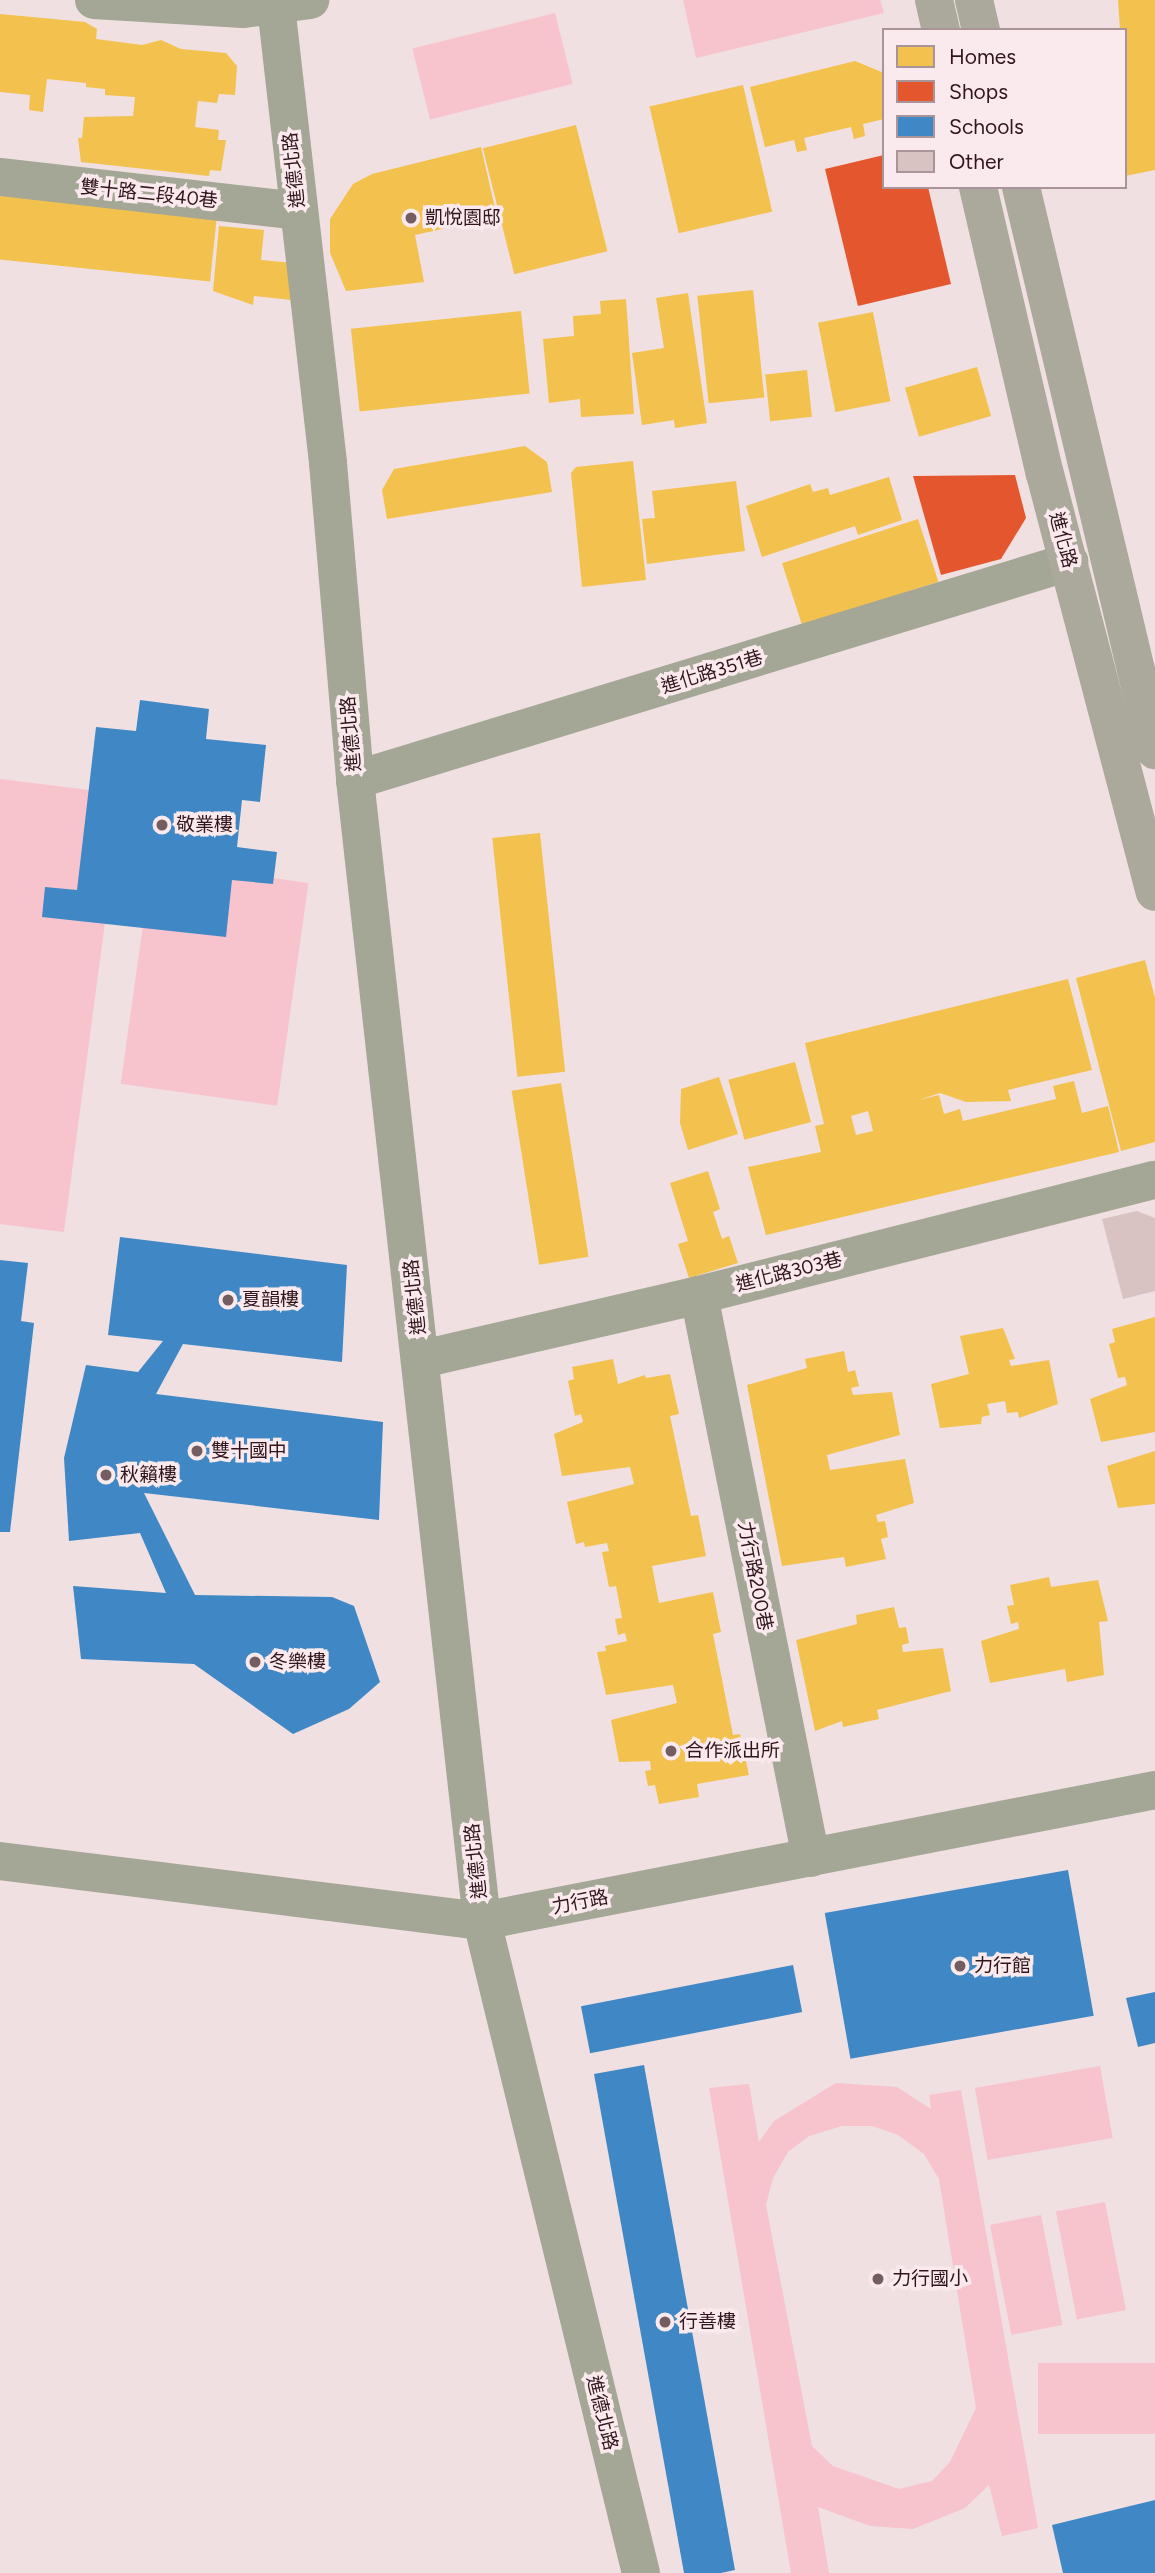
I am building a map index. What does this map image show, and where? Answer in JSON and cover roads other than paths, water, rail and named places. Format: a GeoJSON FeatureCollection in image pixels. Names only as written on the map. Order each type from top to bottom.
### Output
{"type":"FeatureCollection","features":[{"type":"Feature","properties":{"kind":"main road"},"geometry":{"type":"LineString","coordinates":[[934,0],[941,28]]}},
{"type":"Feature","properties":{"kind":"main road"},"geometry":{"type":"LineString","coordinates":[[974,0],[981,28]]}},
{"type":"Feature","properties":{"kind":"main road","name":"進化路"},"geometry":{"type":"LineString","coordinates":[[978,189],[1069,562],[1131,680],[1155,750]]}},
{"type":"Feature","properties":{"kind":"main road","name":"進化路"},"geometry":{"type":"LineString","coordinates":[[1021,189],[1131,680],[1155,892]]}},
{"type":"Feature","properties":{"kind":"street"},"geometry":{"type":"LineString","coordinates":[[94,0],[243,9],[293,3]]}},
{"type":"Feature","properties":{"kind":"street","name":"進德北路"},"geometry":{"type":"LineString","coordinates":[[293,3],[298,211],[328,463],[355,780],[422,1359],[482,1921],[641,2573]]}},
{"type":"Feature","properties":{"kind":"street","name":"雙十路二段40巷"},"geometry":{"type":"LineString","coordinates":[[0,177],[298,211]]}},
{"type":"Feature","properties":{"kind":"street","name":"進化路351巷"},"geometry":{"type":"LineString","coordinates":[[355,780],[1069,562]]}},
{"type":"Feature","properties":{"kind":"street","name":"進化路303巷"},"geometry":{"type":"LineString","coordinates":[[422,1359],[699,1295],[1155,1180]]}},
{"type":"Feature","properties":{"kind":"street","name":"力行路200巷"},"geometry":{"type":"LineString","coordinates":[[699,1295],[811,1858]]}},
{"type":"Feature","properties":{"kind":"street","name":"力行路"},"geometry":{"type":"LineString","coordinates":[[0,1861],[482,1921],[1155,1790]]}},
{"type":"Feature","properties":{"kind":"place","name":"凱悅園邸"},"geometry":{"type":"Point","coordinates":[411,218]}},
{"type":"Feature","properties":{"kind":"place","name":"敬業樓"},"geometry":{"type":"Point","coordinates":[162,825]}},
{"type":"Feature","properties":{"kind":"place","name":"夏韻樓"},"geometry":{"type":"Point","coordinates":[228,1300]}},
{"type":"Feature","properties":{"kind":"place","name":"雙十國中"},"geometry":{"type":"Point","coordinates":[197,1451]}},
{"type":"Feature","properties":{"kind":"place","name":"秋籟樓"},"geometry":{"type":"Point","coordinates":[106,1475]}},
{"type":"Feature","properties":{"kind":"place","name":"冬樂樓"},"geometry":{"type":"Point","coordinates":[255,1662]}},
{"type":"Feature","properties":{"kind":"place","name":"合作派出所"},"geometry":{"type":"Point","coordinates":[671,1751]}},
{"type":"Feature","properties":{"kind":"place","name":"力行館"},"geometry":{"type":"Point","coordinates":[960,1966]}},
{"type":"Feature","properties":{"kind":"place","name":"力行國小"},"geometry":{"type":"Point","coordinates":[878,2279]}},
{"type":"Feature","properties":{"kind":"place","name":"行善樓"},"geometry":{"type":"Point","coordinates":[665,2322]}}]}
